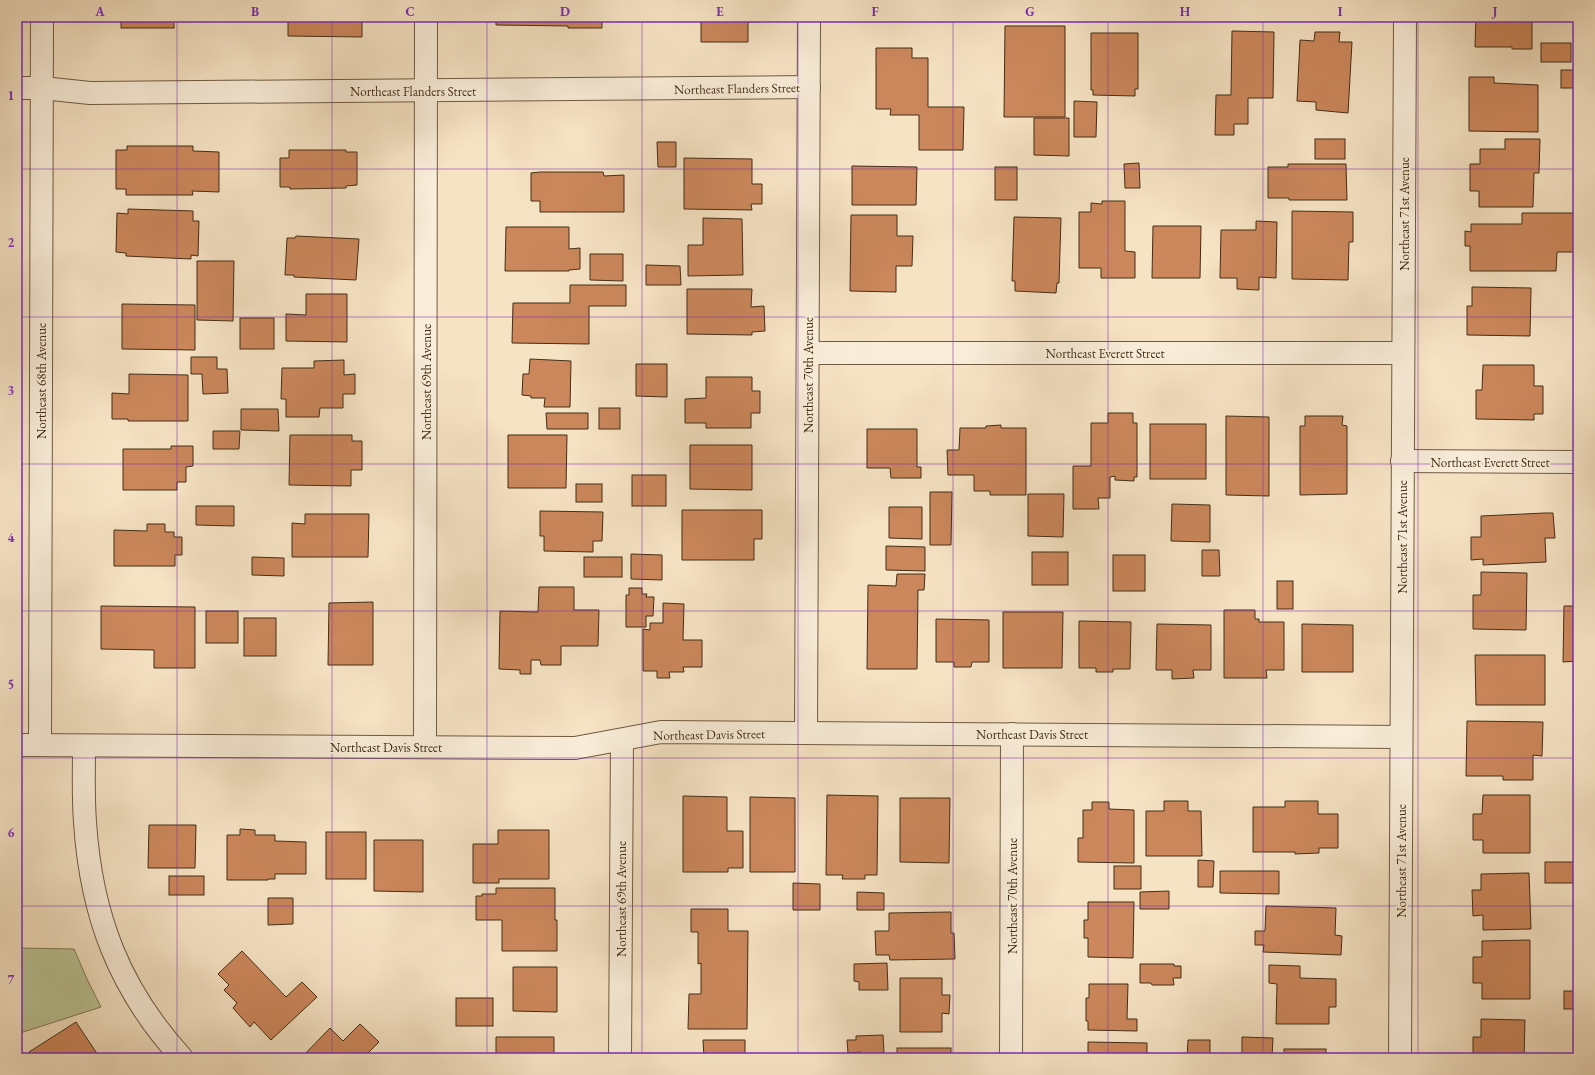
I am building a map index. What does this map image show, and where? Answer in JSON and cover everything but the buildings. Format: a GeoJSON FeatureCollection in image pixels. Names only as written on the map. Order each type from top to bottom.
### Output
{"type":"FeatureCollection","features":[{"type":"Feature","properties":{"kind":"street","name":"Northeast 68th Avenue"},"geometry":{"type":"LineString","coordinates":[[40,746],[42,17]]}},
{"type":"Feature","properties":{"kind":"street","name":"Northeast 69th Avenue"},"geometry":{"type":"LineString","coordinates":[[425,747],[426,17]]}},
{"type":"Feature","properties":{"kind":"street","name":"Northeast 70th Avenue"},"geometry":{"type":"LineString","coordinates":[[806,733],[809,17]]}},
{"type":"Feature","properties":{"kind":"street","name":"Northeast 71st Avenue"},"geometry":{"type":"LineString","coordinates":[[1400,1058],[1405,17]]}},
{"type":"Feature","properties":{"kind":"street","name":"Northeast Flanders Street"},"geometry":{"type":"LineString","coordinates":[[17,88],[42,88],[90,93],[809,87]]}},
{"type":"Feature","properties":{"kind":"street","name":"Northeast Everett Street"},"geometry":{"type":"LineString","coordinates":[[808,352],[1403,353]]}},
{"type":"Feature","properties":{"kind":"street","name":"Northeast Everett Street"},"geometry":{"type":"LineString","coordinates":[[1402,461],[1578,462]]}},
{"type":"Feature","properties":{"kind":"street","name":"Northeast Davis Street"},"geometry":{"type":"LineString","coordinates":[[17,745],[575,748],[661,732],[1401,737]]}},
{"type":"Feature","properties":{"kind":"street","name":"Northeast 70th Avenue"},"geometry":{"type":"LineString","coordinates":[[1011,1058],[1012,734]]}},
{"type":"Feature","properties":{"kind":"street","name":"Northeast 69th Avenue"},"geometry":{"type":"LineString","coordinates":[[620,1058],[622,740]]}},
{"type":"Feature","properties":{"kind":"street"},"geometry":{"type":"LineString","coordinates":[[84,746],[85,822],[90,867],[98,905],[110,946],[126,982],[148,1016],[182,1058]]}},
{"type":"Feature","properties":{"kind":"green space"},"geometry":{"type":"Polygon","coordinates":[[[17,948],[74,949],[101,1007],[17,1034],[17,948]]]}}]}
